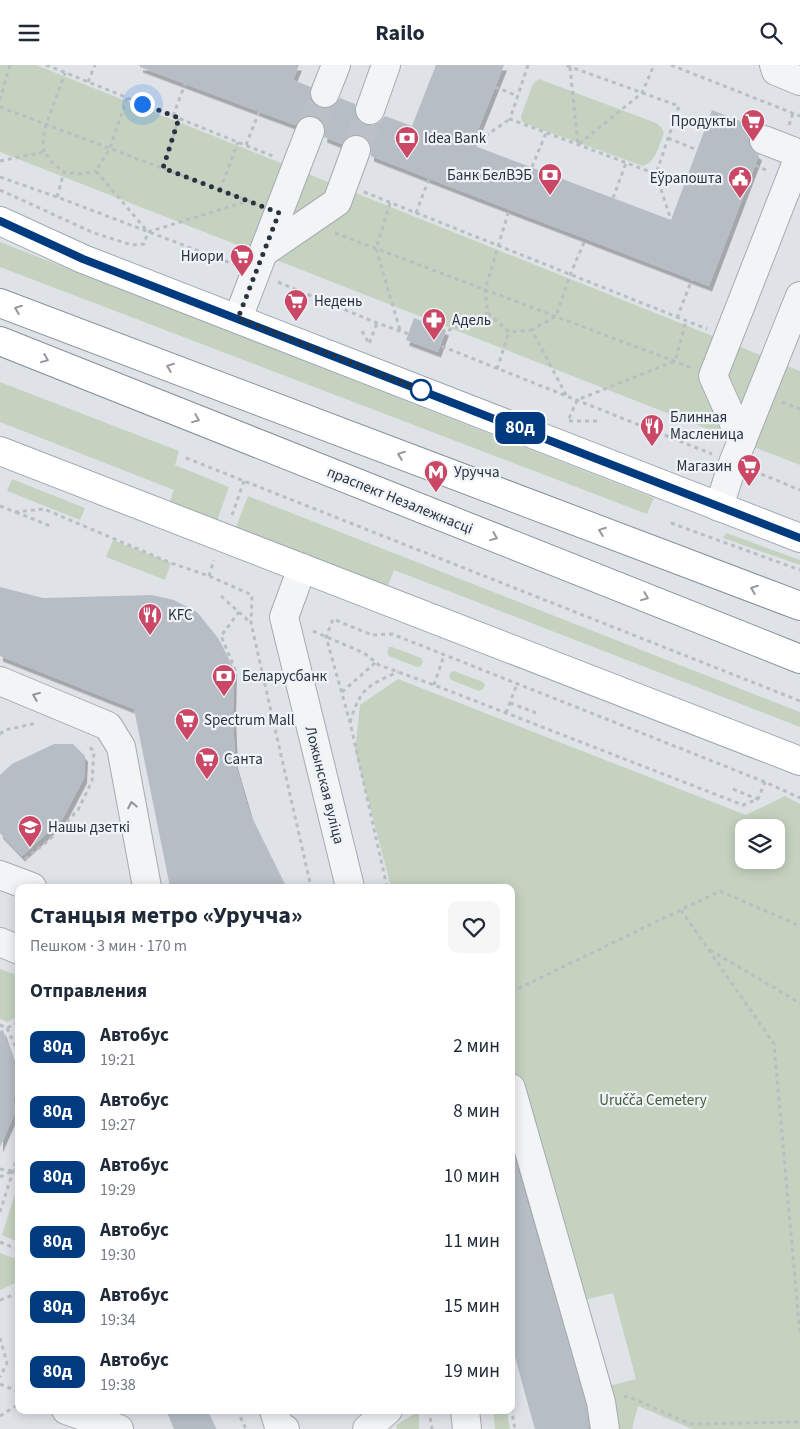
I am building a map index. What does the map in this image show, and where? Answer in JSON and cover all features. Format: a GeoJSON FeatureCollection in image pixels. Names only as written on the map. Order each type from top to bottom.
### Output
{"type":"FeatureCollection","features":[{"type":"Feature","properties":{"kind":"main road"},"geometry":{"type":"LineString","coordinates":[[0,221],[83,259],[800,539]]}},
{"type":"Feature","properties":{"kind":"main road"},"geometry":{"type":"LineString","coordinates":[[0,303],[800,606]]}},
{"type":"Feature","properties":{"kind":"main road","name":"праспект Незалежнасці"},"geometry":{"type":"LineString","coordinates":[[0,341],[800,659]]}},
{"type":"Feature","properties":{"kind":"main road"},"geometry":{"type":"LineString","coordinates":[[0,451],[800,761]]}},
{"type":"Feature","properties":{"kind":"street"},"geometry":{"type":"LineString","coordinates":[[325,93],[336,65]]}},
{"type":"Feature","properties":{"kind":"street"},"geometry":{"type":"LineString","coordinates":[[370,110],[386,65]]}},
{"type":"Feature","properties":{"kind":"street"},"geometry":{"type":"LineString","coordinates":[[774,65],[776,71],[800,81]]}},
{"type":"Feature","properties":{"kind":"street"},"geometry":{"type":"LineString","coordinates":[[238,318],[310,131]]}},
{"type":"Feature","properties":{"kind":"street"},"geometry":{"type":"LineString","coordinates":[[260,263],[306,223],[337,202],[356,150]]}},
{"type":"Feature","properties":{"kind":"street"},"geometry":{"type":"LineString","coordinates":[[742,441],[713,376],[800,154],[759,153]]}},
{"type":"Feature","properties":{"kind":"street"},"geometry":{"type":"LineString","coordinates":[[719,507],[742,441],[800,296]]}},
{"type":"Feature","properties":{"kind":"street","name":"Ложынская вуліца"},"geometry":{"type":"LineString","coordinates":[[302,568],[284,617],[349,884]]}},
{"type":"Feature","properties":{"kind":"street"},"geometry":{"type":"LineString","coordinates":[[0,681],[108,725],[121,747],[146,884]]}},
{"type":"Feature","properties":{"kind":"street"},"geometry":{"type":"LineString","coordinates":[[2,875],[24,884]]}},
{"type":"Feature","properties":{"kind":"street"},"geometry":{"type":"LineString","coordinates":[[0,942],[15,948]]}},
{"type":"Feature","properties":{"kind":"street"},"geometry":{"type":"LineString","coordinates":[[515,1102],[601,1402],[605,1429]]}},
{"type":"Feature","properties":{"kind":"street"},"geometry":{"type":"LineString","coordinates":[[77,1414],[119,1429]]}},
{"type":"Feature","properties":{"kind":"street"},"geometry":{"type":"LineString","coordinates":[[275,1414],[279,1427],[285,1429]]}},
{"type":"Feature","properties":{"kind":"street"},"geometry":{"type":"LineString","coordinates":[[367,1429],[384,1414]]}},
{"type":"Feature","properties":{"kind":"street"},"geometry":{"type":"LineString","coordinates":[[465,1414],[467,1429]]}},
{"type":"Feature","properties":{"kind":"path"},"geometry":{"type":"LineString","coordinates":[[0,100],[10,65]]}},
{"type":"Feature","properties":{"kind":"path"},"geometry":{"type":"LineString","coordinates":[[46,65],[297,165]]}},
{"type":"Feature","properties":{"kind":"path"},"geometry":{"type":"LineString","coordinates":[[88,82],[95,65]]}},
{"type":"Feature","properties":{"kind":"path"},"geometry":{"type":"LineString","coordinates":[[472,145],[510,119],[528,65]]}},
{"type":"Feature","properties":{"kind":"path"},"geometry":{"type":"LineString","coordinates":[[565,65],[679,107],[656,174],[671,220]]}},
{"type":"Feature","properties":{"kind":"path"},"geometry":{"type":"LineString","coordinates":[[578,145],[642,93],[654,65]]}},
{"type":"Feature","properties":{"kind":"path"},"geometry":{"type":"LineString","coordinates":[[671,65],[800,116]]}},
{"type":"Feature","properties":{"kind":"path"},"geometry":{"type":"LineString","coordinates":[[570,66],[578,145]]}},
{"type":"Feature","properties":{"kind":"path"},"geometry":{"type":"LineString","coordinates":[[65,73],[46,125],[43,139],[44,152],[64,172],[80,174],[96,171],[110,149],[127,97]]}},
{"type":"Feature","properties":{"kind":"path"},"geometry":{"type":"LineString","coordinates":[[173,116],[184,84]]}},
{"type":"Feature","properties":{"kind":"path"},"geometry":{"type":"LineString","coordinates":[[495,87],[518,96]]}},
{"type":"Feature","properties":{"kind":"path"},"geometry":{"type":"LineString","coordinates":[[0,107],[279,213]]}},
{"type":"Feature","properties":{"kind":"path"},"geometry":{"type":"LineString","coordinates":[[246,145],[259,112]]}},
{"type":"Feature","properties":{"kind":"path"},"geometry":{"type":"LineString","coordinates":[[163,168],[179,118]]}},
{"type":"Feature","properties":{"kind":"path"},"geometry":{"type":"LineString","coordinates":[[510,119],[656,174]]}},
{"type":"Feature","properties":{"kind":"path"},"geometry":{"type":"LineString","coordinates":[[532,167],[546,133]]}},
{"type":"Feature","properties":{"kind":"path"},"geometry":{"type":"LineString","coordinates":[[668,138],[697,150]]}},
{"type":"Feature","properties":{"kind":"path"},"geometry":{"type":"LineString","coordinates":[[220,190],[238,142]]}},
{"type":"Feature","properties":{"kind":"path"},"geometry":{"type":"LineString","coordinates":[[0,161],[44,152]]}},
{"type":"Feature","properties":{"kind":"path"},"geometry":{"type":"LineString","coordinates":[[759,153],[772,173]]}},
{"type":"Feature","properties":{"kind":"path"},"geometry":{"type":"LineString","coordinates":[[613,198],[626,163]]}},
{"type":"Feature","properties":{"kind":"path"},"geometry":{"type":"LineString","coordinates":[[96,171],[148,232]]}},
{"type":"Feature","properties":{"kind":"path"},"geometry":{"type":"LineString","coordinates":[[57,197],[64,172]]}},
{"type":"Feature","properties":{"kind":"path"},"geometry":{"type":"LineString","coordinates":[[0,177],[148,232],[260,263],[378,323],[426,340],[693,446]]}},
{"type":"Feature","properties":{"kind":"path"},"geometry":{"type":"LineString","coordinates":[[416,213],[429,179]]}},
{"type":"Feature","properties":{"kind":"path"},"geometry":{"type":"LineString","coordinates":[[343,184],[728,338]]}},
{"type":"Feature","properties":{"kind":"path"},"geometry":{"type":"LineString","coordinates":[[0,190],[94,233],[132,245],[144,244],[148,232]]}},
{"type":"Feature","properties":{"kind":"path"},"geometry":{"type":"LineString","coordinates":[[148,232],[249,201]]}},
{"type":"Feature","properties":{"kind":"path"},"geometry":{"type":"LineString","coordinates":[[390,203],[376,249],[400,331]]}},
{"type":"Feature","properties":{"kind":"path"},"geometry":{"type":"LineString","coordinates":[[509,210],[485,290],[488,313],[509,332],[532,330],[556,317],[570,275],[586,239]]}},
{"type":"Feature","properties":{"kind":"path"},"geometry":{"type":"LineString","coordinates":[[306,223],[713,376]]}},
{"type":"Feature","properties":{"kind":"path"},"geometry":{"type":"LineString","coordinates":[[677,317],[692,279]]}},
{"type":"Feature","properties":{"kind":"path"},"geometry":{"type":"LineString","coordinates":[[426,340],[488,313]]}},
{"type":"Feature","properties":{"kind":"path"},"geometry":{"type":"LineString","coordinates":[[674,361],[686,321]]}},
{"type":"Feature","properties":{"kind":"path"},"geometry":{"type":"LineString","coordinates":[[362,331],[369,344],[378,323]]}},
{"type":"Feature","properties":{"kind":"path"},"geometry":{"type":"LineString","coordinates":[[532,330],[567,396]]}},
{"type":"Feature","properties":{"kind":"path"},"geometry":{"type":"LineString","coordinates":[[498,369],[509,332]]}},
{"type":"Feature","properties":{"kind":"path"},"geometry":{"type":"LineString","coordinates":[[597,421],[568,421],[577,400],[674,361]]}},
{"type":"Feature","properties":{"kind":"path"},"geometry":{"type":"LineString","coordinates":[[761,394],[800,409]]}},
{"type":"Feature","properties":{"kind":"path"},"geometry":{"type":"LineString","coordinates":[[186,459],[800,701]]}},
{"type":"Feature","properties":{"kind":"path"},"geometry":{"type":"LineString","coordinates":[[231,517],[244,481]]}},
{"type":"Feature","properties":{"kind":"path"},"geometry":{"type":"LineString","coordinates":[[0,506],[50,526]]}},
{"type":"Feature","properties":{"kind":"path"},"geometry":{"type":"LineString","coordinates":[[15,512],[44,509],[252,595],[251,623],[310,884]]}},
{"type":"Feature","properties":{"kind":"path"},"geometry":{"type":"LineString","coordinates":[[671,523],[800,571]]}},
{"type":"Feature","properties":{"kind":"path"},"geometry":{"type":"LineString","coordinates":[[208,576],[215,558]]}},
{"type":"Feature","properties":{"kind":"path"},"geometry":{"type":"LineString","coordinates":[[221,596],[251,623]]}},
{"type":"Feature","properties":{"kind":"path"},"geometry":{"type":"LineString","coordinates":[[233,677],[238,674],[221,636],[239,612]]}},
{"type":"Feature","properties":{"kind":"path"},"geometry":{"type":"LineString","coordinates":[[387,884],[350,722],[326,637],[333,619],[372,635],[392,634],[765,782],[800,798]]}},
{"type":"Feature","properties":{"kind":"path"},"geometry":{"type":"LineString","coordinates":[[326,637],[364,653],[376,662],[399,672],[743,805],[758,799],[765,782]]}},
{"type":"Feature","properties":{"kind":"path"},"geometry":{"type":"LineString","coordinates":[[434,685],[444,655]]}},
{"type":"Feature","properties":{"kind":"path"},"geometry":{"type":"LineString","coordinates":[[342,692],[376,662]]}},
{"type":"Feature","properties":{"kind":"path"},"geometry":{"type":"LineString","coordinates":[[350,722],[364,691],[388,676],[399,672]]}},
{"type":"Feature","properties":{"kind":"path"},"geometry":{"type":"LineString","coordinates":[[506,713],[517,684]]}},
{"type":"Feature","properties":{"kind":"path"},"geometry":{"type":"LineString","coordinates":[[510,703],[539,714]]}},
{"type":"Feature","properties":{"kind":"path"},"geometry":{"type":"LineString","coordinates":[[0,734],[5,730],[38,723]]}},
{"type":"Feature","properties":{"kind":"path"},"geometry":{"type":"LineString","coordinates":[[2,875],[49,840],[78,810],[92,781],[94,751],[82,740]]}},
{"type":"Feature","properties":{"kind":"path"},"geometry":{"type":"LineString","coordinates":[[733,789],[758,799]]}},
{"type":"Feature","properties":{"kind":"path"},"geometry":{"type":"LineString","coordinates":[[515,990],[720,891],[800,926]]}},
{"type":"Feature","properties":{"kind":"path"},"geometry":{"type":"LineString","coordinates":[[681,910],[774,1044],[800,1335]]}},
{"type":"Feature","properties":{"kind":"path"},"geometry":{"type":"LineString","coordinates":[[708,949],[800,1003]]}},
{"type":"Feature","properties":{"kind":"path"},"geometry":{"type":"LineString","coordinates":[[7,1028],[15,1024]]}},
{"type":"Feature","properties":{"kind":"path"},"geometry":{"type":"LineString","coordinates":[[0,1025],[7,1028],[15,1045]]}},
{"type":"Feature","properties":{"kind":"path"},"geometry":{"type":"LineString","coordinates":[[0,1212],[15,1163]]}},
{"type":"Feature","properties":{"kind":"path"},"geometry":{"type":"LineString","coordinates":[[0,1169],[15,1173]]}},
{"type":"Feature","properties":{"kind":"path"},"geometry":{"type":"LineString","coordinates":[[0,1177],[15,1170]]}},
{"type":"Feature","properties":{"kind":"path"},"geometry":{"type":"LineString","coordinates":[[0,1242],[15,1248]]}},
{"type":"Feature","properties":{"kind":"path"},"geometry":{"type":"LineString","coordinates":[[0,1301],[15,1295]]}},
{"type":"Feature","properties":{"kind":"path"},"geometry":{"type":"LineString","coordinates":[[0,1338],[7,1363],[0,1377]]}},
{"type":"Feature","properties":{"kind":"path"},"geometry":{"type":"LineString","coordinates":[[0,1384],[15,1390]]}},
{"type":"Feature","properties":{"kind":"path"},"geometry":{"type":"LineString","coordinates":[[601,1402],[628,1397],[690,1424],[800,1422]]}},
{"type":"Feature","properties":{"kind":"path"},"geometry":{"type":"LineString","coordinates":[[0,1416],[15,1407]]}},
{"type":"Feature","properties":{"kind":"path"},"geometry":{"type":"LineString","coordinates":[[239,1414],[246,1429]]}},
{"type":"Feature","properties":{"kind":"path"},"geometry":{"type":"LineString","coordinates":[[430,1414],[432,1429]]}},
{"type":"Feature","properties":{"kind":"path"},"geometry":{"type":"LineString","coordinates":[[512,1414],[515,1429]]}},
{"type":"Feature","properties":{"kind":"green space"},"geometry":{"type":"Polygon","coordinates":[[[0,65],[36,65],[800,371],[800,465],[0,152],[0,65]]]}},
{"type":"Feature","properties":{"kind":"green space"},"geometry":{"type":"Polygon","coordinates":[[[539,79],[656,123],[664,133],[654,157],[643,166],[526,124],[522,121],[521,116],[532,86],[539,79]]]}},
{"type":"Feature","properties":{"kind":"green space"},"geometry":{"type":"Polygon","coordinates":[[[0,242],[654,498],[647,514],[0,267],[0,242]]]}},
{"type":"Feature","properties":{"kind":"green space"},"geometry":{"type":"Polygon","coordinates":[[[0,382],[179,451],[175,465],[229,487],[217,521],[169,504],[174,490],[0,422],[0,382]]]}},
{"type":"Feature","properties":{"kind":"green space"},"geometry":{"type":"Polygon","coordinates":[[[12,479],[85,508],[80,520],[7,491],[12,479]]]}},
{"type":"Feature","properties":{"kind":"green space"},"geometry":{"type":"Polygon","coordinates":[[[248,496],[800,712],[800,727],[394,570],[388,586],[236,527],[248,496]]]}},
{"type":"Feature","properties":{"kind":"green space"},"geometry":{"type":"Polygon","coordinates":[[[726,533],[800,560],[800,565],[723,538],[726,533]]]}},
{"type":"Feature","properties":{"kind":"green space"},"geometry":{"type":"Polygon","coordinates":[[[113,540],[171,563],[165,580],[106,557],[113,540]]]}},
{"type":"Feature","properties":{"kind":"green space"},"geometry":{"type":"Polygon","coordinates":[[[389,647],[421,658],[423,661],[421,666],[417,667],[389,656],[387,653],[389,647]]]}},
{"type":"Feature","properties":{"kind":"green space"},"geometry":{"type":"Polygon","coordinates":[[[454,671],[483,682],[485,685],[483,689],[479,691],[451,680],[449,676],[454,671]]]}},
{"type":"Feature","properties":{"kind":"green space","name":"Uručča Cemetery"},"geometry":{"type":"Polygon","coordinates":[[[398,679],[746,815],[785,796],[800,804],[800,1429],[692,1429],[638,1406],[632,1429],[617,1429],[605,1387],[636,1379],[613,1293],[580,1301],[515,1080],[515,884],[390,884],[355,750],[360,705],[398,679]]]}},
{"type":"Feature","properties":{"kind":"green space"},"geometry":{"type":"Polygon","coordinates":[[[0,969],[15,975],[15,1018],[7,1022],[0,1019],[0,969]]]}},
{"type":"Feature","properties":{"kind":"green space"},"geometry":{"type":"Polygon","coordinates":[[[15,1194],[15,1240],[2,1235],[15,1194]]]}},
{"type":"Feature","properties":{"kind":"green space"},"geometry":{"type":"Polygon","coordinates":[[[0,1253],[15,1259],[15,1283],[0,1290],[0,1253]]]}},
{"type":"Feature","properties":{"kind":"green space"},"geometry":{"type":"Polygon","coordinates":[[[414,1414],[419,1414],[419,1429],[397,1429],[396,1425],[414,1414]]]}},
{"type":"Feature","properties":{"kind":"green space"},"geometry":{"type":"Polygon","coordinates":[[[493,1414],[508,1414],[510,1429],[495,1429],[493,1414]]]}},
{"type":"Feature","properties":{"kind":"building"},"geometry":{"type":"Polygon","coordinates":[[[140,65],[299,65],[293,80],[311,87],[310,96],[319,107],[327,108],[334,105],[340,98],[355,104],[355,113],[358,120],[364,125],[373,125],[380,122],[385,116],[412,126],[436,65],[504,65],[472,145],[671,220],[712,110],[756,127],[750,134],[749,142],[752,149],[759,155],[709,286],[371,156],[371,147],[368,140],[362,136],[353,135],[346,138],[342,144],[324,137],[325,128],[322,121],[316,117],[307,116],[300,119],[295,125],[140,67],[140,65]]]}},
{"type":"Feature","properties":{"kind":"building"},"geometry":{"type":"Polygon","coordinates":[[[414,318],[446,330],[438,352],[406,340],[414,318]]]}},
{"type":"Feature","properties":{"kind":"building","name":"Spectrum Mall"},"geometry":{"type":"Polygon","coordinates":[[[0,587],[43,598],[152,595],[174,600],[197,612],[218,638],[234,670],[235,763],[250,814],[285,884],[169,884],[134,709],[0,656],[0,587]]]}},
{"type":"Feature","properties":{"kind":"building"},"geometry":{"type":"Polygon","coordinates":[[[54,744],[73,744],[85,756],[84,778],[63,818],[22,856],[0,833],[0,775],[12,764],[54,744]]]}},
{"type":"Feature","properties":{"kind":"building"},"geometry":{"type":"Polygon","coordinates":[[[3,1030],[15,1065],[15,1095],[13,1100],[15,1113],[0,1147],[0,1031],[3,1030]]]}},
{"type":"Feature","properties":{"kind":"building"},"geometry":{"type":"Polygon","coordinates":[[[515,1160],[586,1405],[589,1429],[535,1429],[515,1357],[515,1160]]]}},
{"type":"Feature","properties":{"kind":"building"},"geometry":{"type":"Polygon","coordinates":[[[168,1414],[209,1414],[216,1429],[174,1429],[168,1414]]]}},
{"type":"Feature","properties":{"kind":"tunnel"},"geometry":{"type":"LineString","coordinates":[[310,131],[325,93]]}},
{"type":"Feature","properties":{"kind":"tunnel"},"geometry":{"type":"LineString","coordinates":[[356,150],[370,110]]}},
{"type":"Feature","properties":{"kind":"bus line","name":"80д"},"geometry":{"type":"LineString","coordinates":[[0,221],[83,259],[800,538]]}},
{"type":"Feature","properties":{"kind":"place","name":"Продукты"},"geometry":{"type":"Point","coordinates":[753,142]}},
{"type":"Feature","properties":{"kind":"place","name":"Idea Bank"},"geometry":{"type":"Point","coordinates":[407,159]}},
{"type":"Feature","properties":{"kind":"place","name":"Банк БелВЭБ"},"geometry":{"type":"Point","coordinates":[550,196]}},
{"type":"Feature","properties":{"kind":"place","name":"Еўрапошта"},"geometry":{"type":"Point","coordinates":[740,199]}},
{"type":"Feature","properties":{"kind":"place","name":"Ниори"},"geometry":{"type":"Point","coordinates":[242,277]}},
{"type":"Feature","properties":{"kind":"place","name":"Недень"},"geometry":{"type":"Point","coordinates":[296,322]}},
{"type":"Feature","properties":{"kind":"place","name":"Адель"},"geometry":{"type":"Point","coordinates":[434,341]}},
{"type":"Feature","properties":{"kind":"place","name":"Блинная Масленица"},"geometry":{"type":"Point","coordinates":[652,447]}},
{"type":"Feature","properties":{"kind":"place","name":"Магазин"},"geometry":{"type":"Point","coordinates":[749,487]}},
{"type":"Feature","properties":{"kind":"place","name":"Уручча"},"geometry":{"type":"Point","coordinates":[436,493]}},
{"type":"Feature","properties":{"kind":"place","name":"KFC"},"geometry":{"type":"Point","coordinates":[150,636]}},
{"type":"Feature","properties":{"kind":"place","name":"Беларусбанк"},"geometry":{"type":"Point","coordinates":[224,697]}},
{"type":"Feature","properties":{"kind":"place","name":"Spectrum Mall"},"geometry":{"type":"Point","coordinates":[187,741]}},
{"type":"Feature","properties":{"kind":"place","name":"Санта"},"geometry":{"type":"Point","coordinates":[207,780]}},
{"type":"Feature","properties":{"kind":"place","name":"Нашы дзеткі"},"geometry":{"type":"Point","coordinates":[30,848]}},
{"type":"Feature","properties":{"kind":"route"},"geometry":{"type":"LineString","coordinates":[[142,104],[179,118],[163,168],[279,213],[238,318],[421,390]]}}]}
